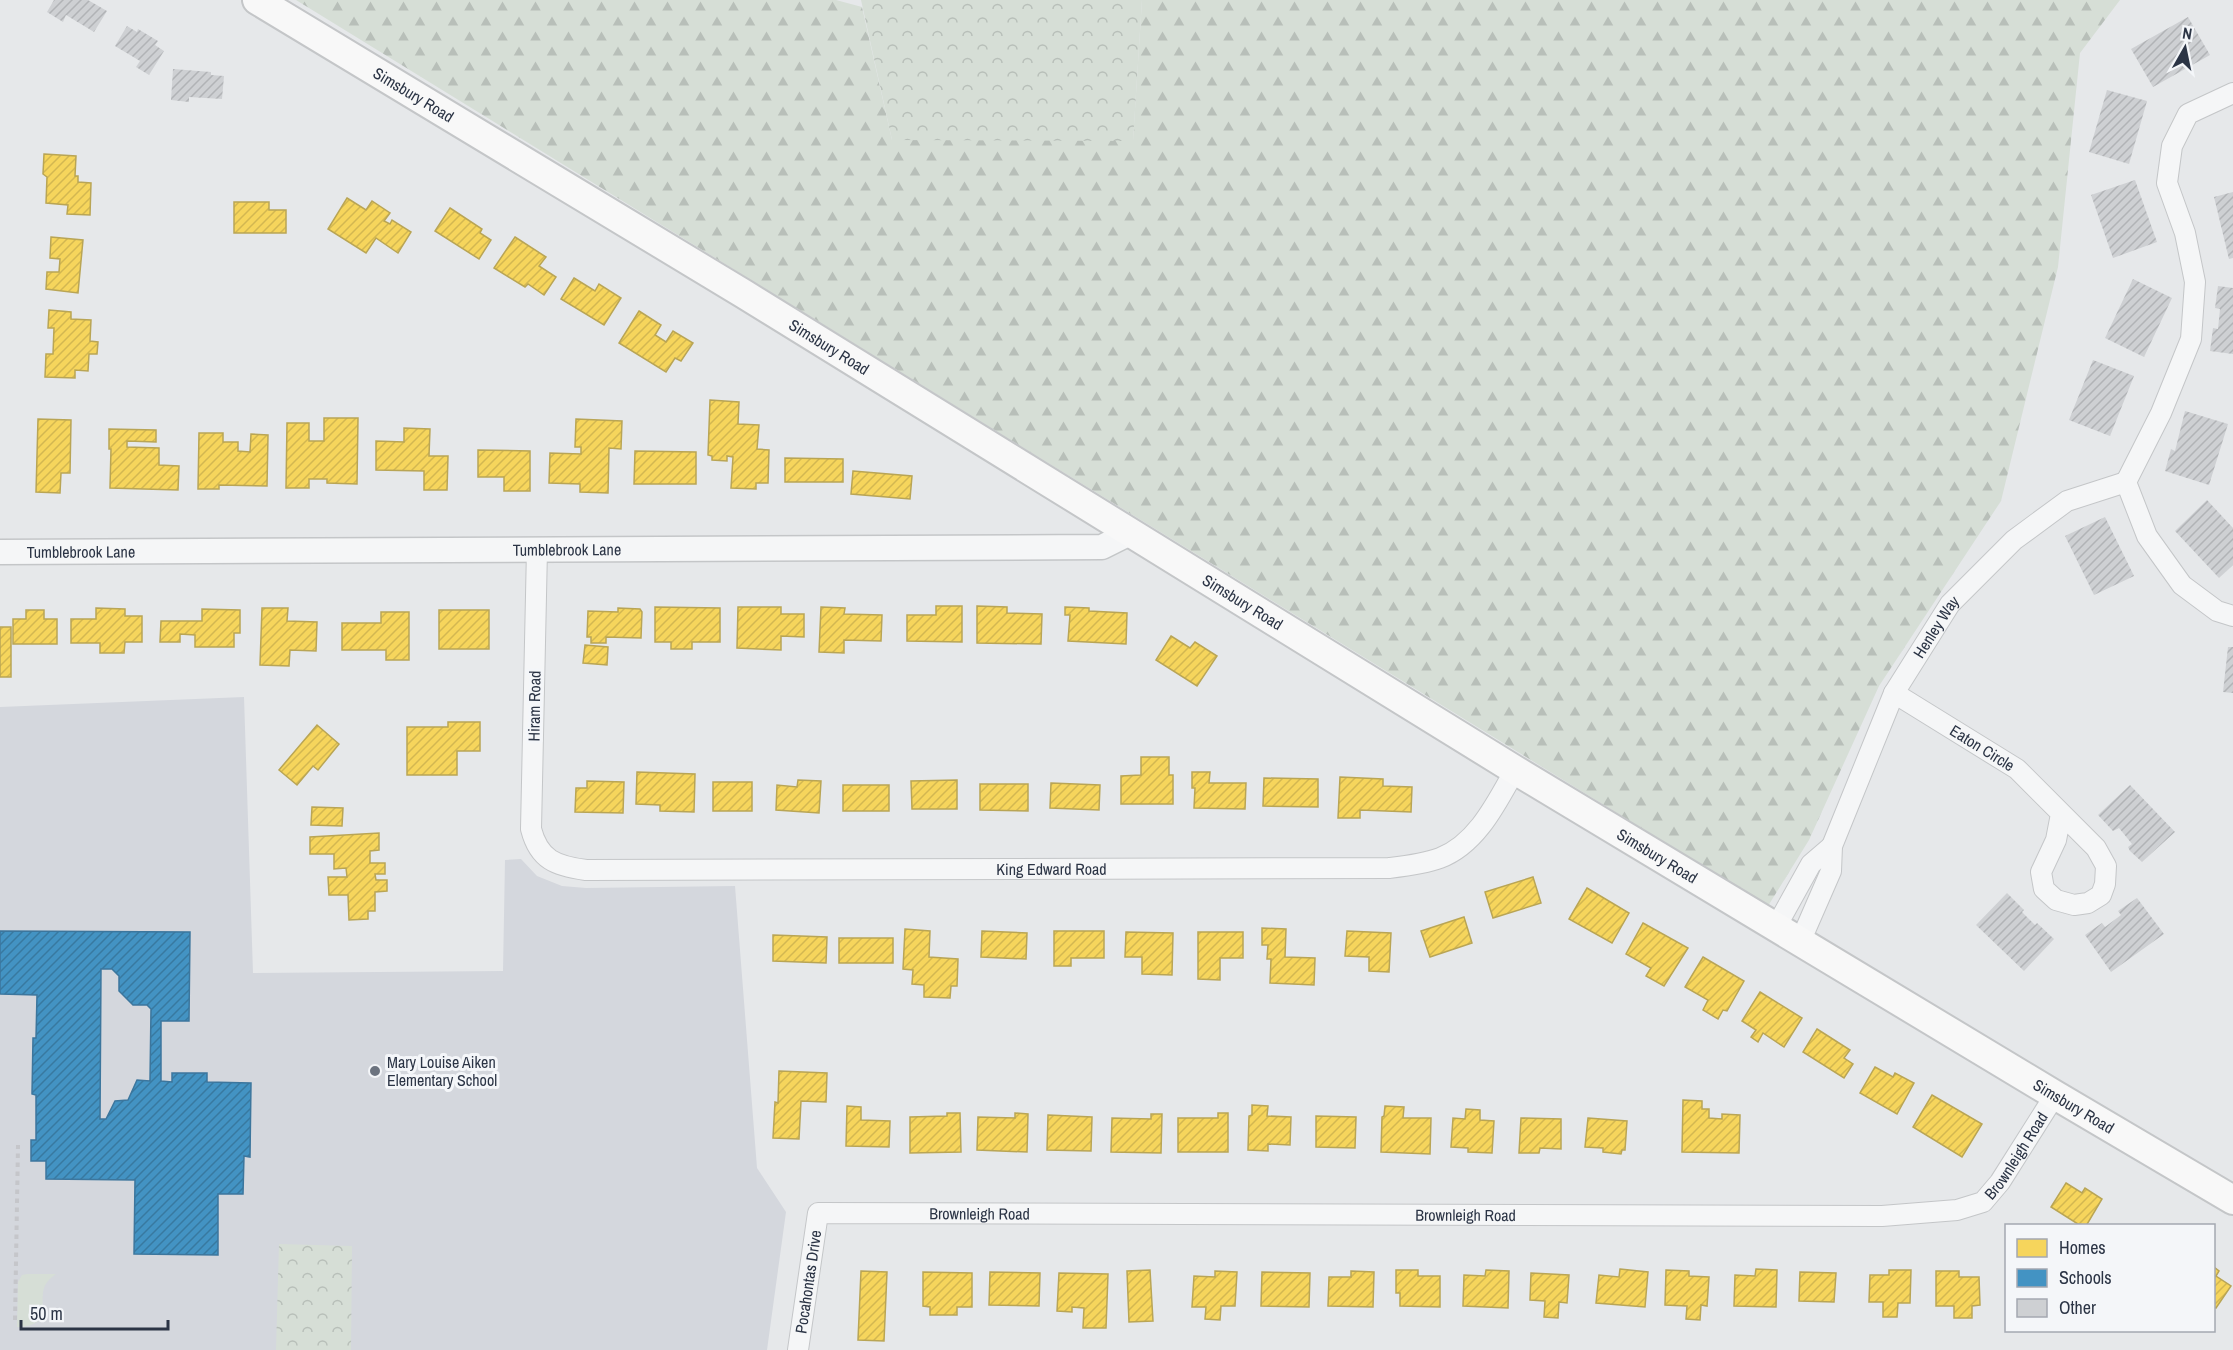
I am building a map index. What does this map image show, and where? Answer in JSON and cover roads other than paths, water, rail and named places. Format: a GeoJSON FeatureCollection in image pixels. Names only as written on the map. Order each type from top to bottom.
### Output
{"type":"FeatureCollection","features":[{"type":"Feature","properties":{"kind":"main road","name":"Simsbury Road"},"geometry":{"type":"LineString","coordinates":[[257,0],[744,294],[1515,770],[2233,1200]]}},
{"type":"Feature","properties":{"kind":"street"},"geometry":{"type":"LineString","coordinates":[[2233,93],[2188,114],[2172,146],[2167,183],[2185,233],[2195,282],[2191,339],[2161,413],[2126,482],[2147,536],[2182,585],[2217,611],[2233,616]]}},
{"type":"Feature","properties":{"kind":"street","name":"Henley Way"},"geometry":{"type":"LineString","coordinates":[[1800,942],[1832,871],[1832,846],[1894,693],[1950,604],[2014,540],[2067,501],[2126,482]]}},
{"type":"Feature","properties":{"kind":"street","name":"Tumblebrook Lane"},"geometry":{"type":"LineString","coordinates":[[0,552],[1102,547],[1130,533]]}},
{"type":"Feature","properties":{"kind":"street","name":"Hiram Road"},"geometry":{"type":"LineString","coordinates":[[537,549],[531,829],[534,840],[547,858]]}},
{"type":"Feature","properties":{"kind":"street","name":"Eaton Circle"},"geometry":{"type":"LineString","coordinates":[[1894,693],[2017,769],[2061,814]]}},
{"type":"Feature","properties":{"kind":"street","name":"King Edward Road"},"geometry":{"type":"LineString","coordinates":[[547,858],[558,865],[586,870],[1389,868],[1418,864],[1442,857],[1463,843],[1480,826],[1515,770]]}},
{"type":"Feature","properties":{"kind":"street","name":"Henley Way"},"geometry":{"type":"LineString","coordinates":[[1776,927],[1811,864],[1832,846]]}},
{"type":"Feature","properties":{"kind":"street","name":"Brownleigh Road"},"geometry":{"type":"LineString","coordinates":[[818,1213],[1846,1216],[1923,1214],[1957,1210],[1983,1202],[2000,1182],[2055,1095]]}},
{"type":"Feature","properties":{"kind":"street","name":"Pocahontas Drive"},"geometry":{"type":"LineString","coordinates":[[798,1350],[818,1213]]}},
{"type":"Feature","properties":{"kind":"place","name":"Mary Louise Aiken Elementary School"},"geometry":{"type":"Point","coordinates":[375,1071]}}]}
